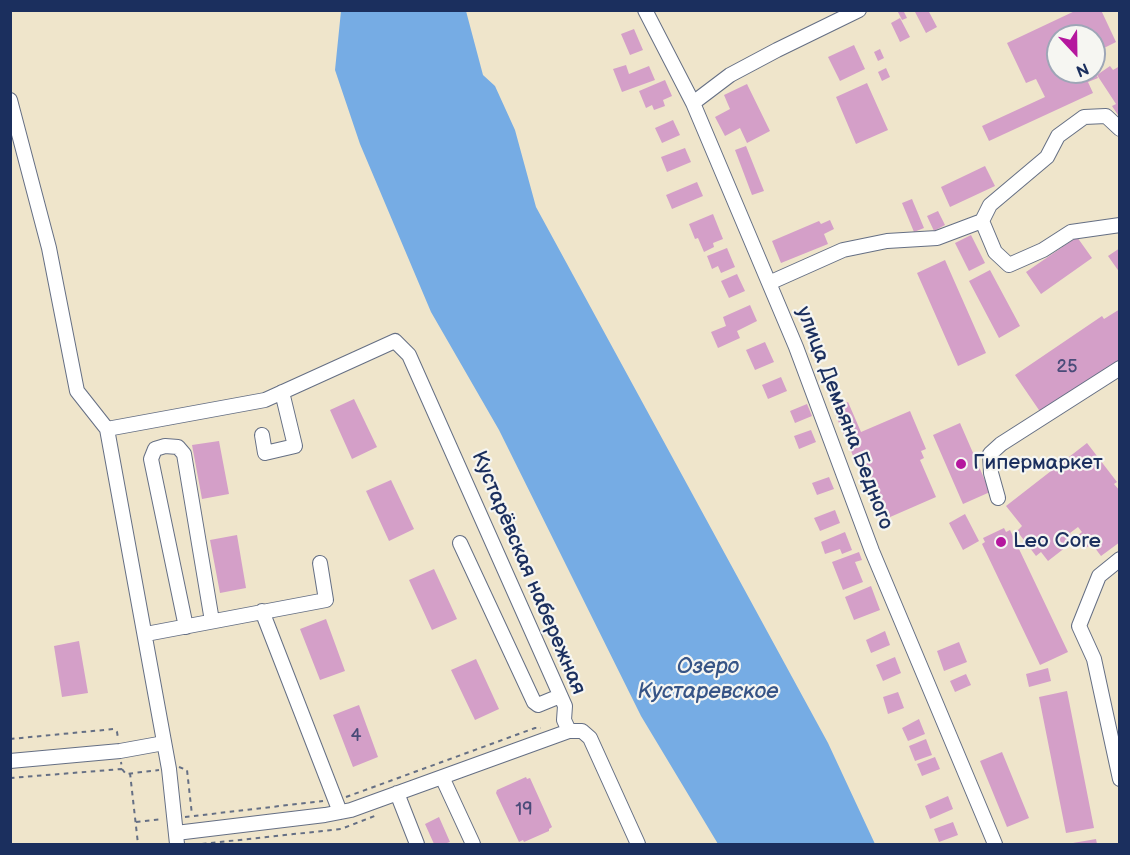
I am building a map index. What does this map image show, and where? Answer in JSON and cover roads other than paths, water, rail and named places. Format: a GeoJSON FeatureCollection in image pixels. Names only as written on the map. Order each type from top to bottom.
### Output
{"type":"FeatureCollection","features":[{"type":"Feature","properties":{"kind":"street","name":"улица Демьяна Бедного"},"geometry":{"type":"LineString","coordinates":[[645,10],[693,103],[796,347],[872,551],[995,844]]}},
{"type":"Feature","properties":{"kind":"street"},"geometry":{"type":"LineString","coordinates":[[693,103],[730,75],[860,10]]}},
{"type":"Feature","properties":{"kind":"street"},"geometry":{"type":"LineString","coordinates":[[10,100],[48,248],[77,391],[107,429],[169,769],[176,839],[398,793],[568,731],[582,730],[590,738],[638,844]]}},
{"type":"Feature","properties":{"kind":"street"},"geometry":{"type":"LineString","coordinates":[[769,283],[843,250],[886,241],[937,238],[981,221],[990,205],[1047,157],[1058,136],[1084,117],[1106,116],[1119,129]]}},
{"type":"Feature","properties":{"kind":"street"},"geometry":{"type":"LineString","coordinates":[[981,221],[995,252],[1009,265],[1042,250],[1071,232],[1119,225]]}},
{"type":"Feature","properties":{"kind":"street","name":"Кустарёвская набережная"},"geometry":{"type":"LineString","coordinates":[[282,392],[394,341],[409,354],[565,706],[564,720],[568,731]]}},
{"type":"Feature","properties":{"kind":"street"},"geometry":{"type":"LineString","coordinates":[[998,498],[991,473],[990,454],[1001,444],[1119,368]]}},
{"type":"Feature","properties":{"kind":"street"},"geometry":{"type":"LineString","coordinates":[[107,429],[265,400],[282,392],[295,446],[265,453],[262,435]]}},
{"type":"Feature","properties":{"kind":"street"},"geometry":{"type":"LineString","coordinates":[[186,627],[151,459],[155,449],[165,446],[178,447],[184,454],[212,621]]}},
{"type":"Feature","properties":{"kind":"street"},"geometry":{"type":"LineString","coordinates":[[460,543],[536,704],[542,704],[560,696]]}},
{"type":"Feature","properties":{"kind":"street"},"geometry":{"type":"LineString","coordinates":[[1119,559],[1099,576],[1079,626],[1094,659],[1119,779]]}},
{"type":"Feature","properties":{"kind":"street"},"geometry":{"type":"LineString","coordinates":[[146,634],[326,600],[320,563]]}},
{"type":"Feature","properties":{"kind":"street"},"geometry":{"type":"LineString","coordinates":[[262,611],[337,806]]}},
{"type":"Feature","properties":{"kind":"street"},"geometry":{"type":"LineString","coordinates":[[10,761],[120,751],[164,743]]}},
{"type":"Feature","properties":{"kind":"street"},"geometry":{"type":"LineString","coordinates":[[442,777],[473,844]]}},
{"type":"Feature","properties":{"kind":"street"},"geometry":{"type":"LineString","coordinates":[[398,793],[417,844]]}},
{"type":"Feature","properties":{"kind":"water","name":"Озеро Кустаревское"},"geometry":{"type":"Polygon","coordinates":[[[341,11],[466,11],[483,75],[495,86],[515,130],[536,207],[828,743],[875,844],[718,844],[641,716],[499,430],[431,312],[360,144],[335,70],[341,11]]]}},
{"type":"Feature","properties":{"kind":"place","name":"Гипермаркет"},"geometry":{"type":"Point","coordinates":[961,464]}},
{"type":"Feature","properties":{"kind":"place","name":"Leo Core"},"geometry":{"type":"Point","coordinates":[1001,542]}}]}
